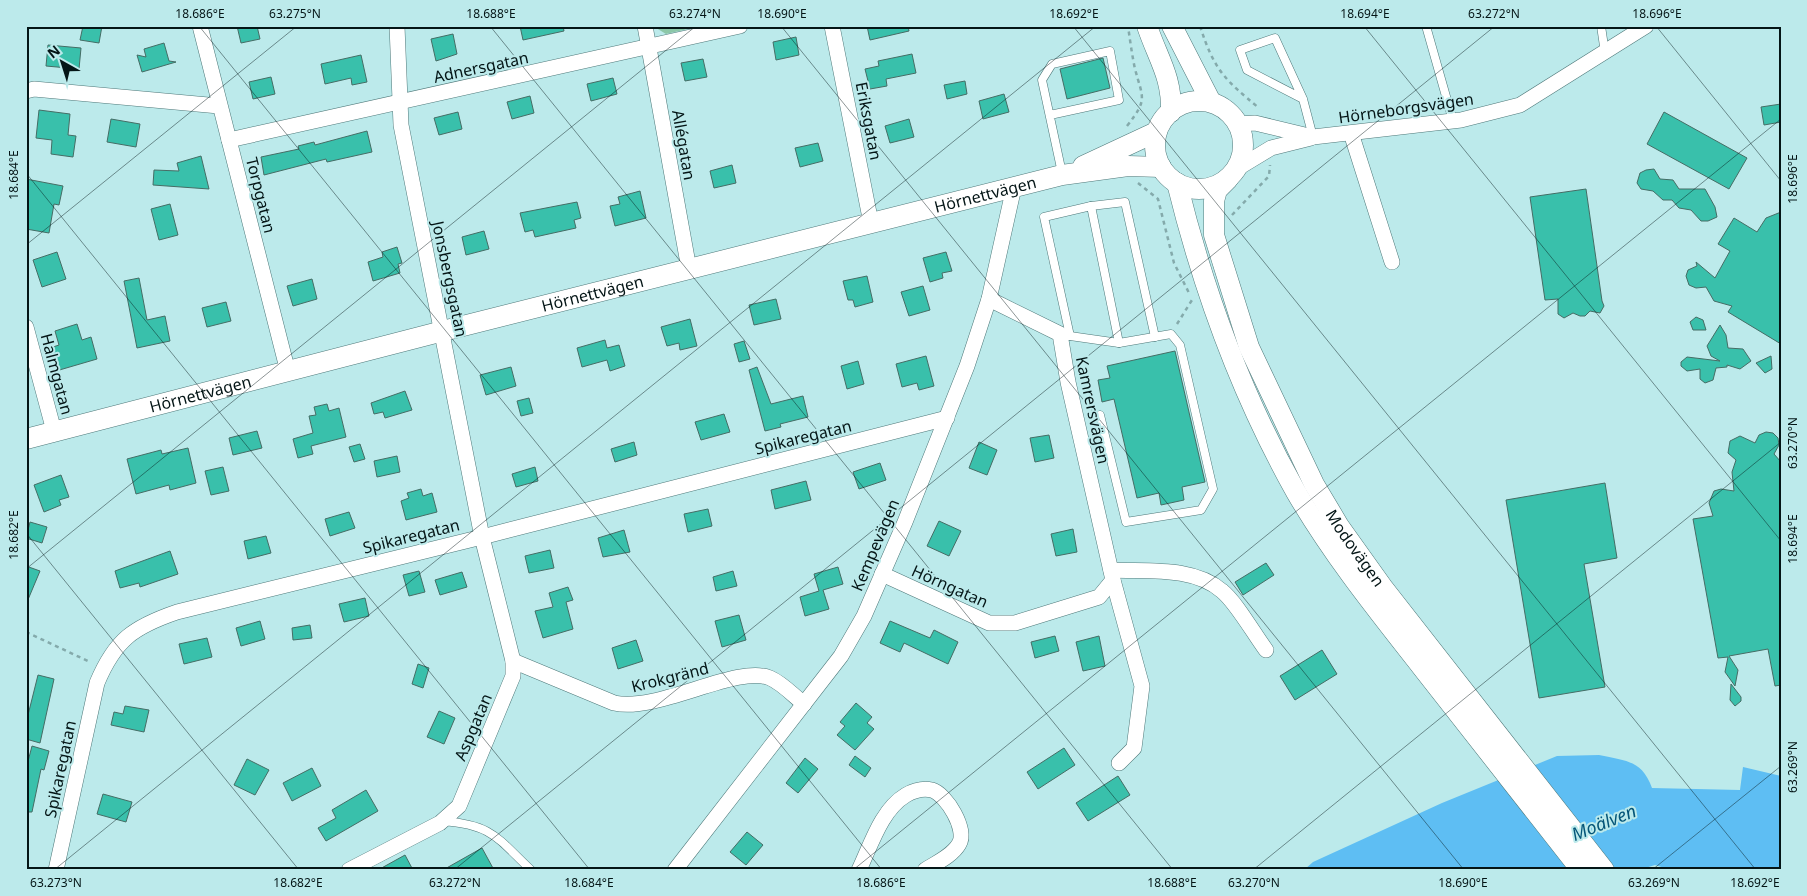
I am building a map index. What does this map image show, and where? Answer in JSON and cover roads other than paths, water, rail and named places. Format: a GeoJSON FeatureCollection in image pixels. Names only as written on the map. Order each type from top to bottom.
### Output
{"type":"FeatureCollection","features":[{"type":"Feature","properties":{"kind":"main road"},"geometry":{"type":"LineString","coordinates":[[1148,26],[1168,77],[1172,92],[1171,112]]}},
{"type":"Feature","properties":{"kind":"main road"},"geometry":{"type":"LineString","coordinates":[[1172,26],[1211,102]]}},
{"type":"Feature","properties":{"kind":"main road"},"geometry":{"type":"LineString","coordinates":[[1062,175],[1156,132],[1171,112],[1183,104],[1197,101],[1211,102],[1222,107],[1238,124],[1243,146],[1233,173],[1216,186],[1203,189],[1190,188],[1177,183],[1161,167],[1156,152],[1156,132]]}},
{"type":"Feature","properties":{"kind":"main road","name":"Hörnettvägen"},"geometry":{"type":"LineString","coordinates":[[26,439],[443,331],[1062,175],[1128,166],[1161,167]]}},
{"type":"Feature","properties":{"kind":"main road","name":"Modovägen"},"geometry":{"type":"LineString","coordinates":[[1233,173],[1218,190],[1214,201],[1214,235],[1249,347],[1314,484],[1339,526],[1581,870]]}},
{"type":"Feature","properties":{"kind":"main road","name":"Modovägen"},"geometry":{"type":"LineString","coordinates":[[1177,183],[1194,248],[1231,352],[1271,442],[1297,493],[1324,537],[1369,600],[1604,870]]}},
{"type":"Feature","properties":{"kind":"street","name":"Torpgatan"},"geometry":{"type":"LineString","coordinates":[[200,26],[288,372]]}},
{"type":"Feature","properties":{"kind":"street","name":"Jonsbergsgatan"},"geometry":{"type":"LineString","coordinates":[[397,26],[400,125],[443,331],[482,537]]}},
{"type":"Feature","properties":{"kind":"street","name":"Allégatan"},"geometry":{"type":"LineString","coordinates":[[645,26],[689,269]]}},
{"type":"Feature","properties":{"kind":"street","name":"Adnersgatan"},"geometry":{"type":"LineString","coordinates":[[229,140],[650,48],[740,26]]}},
{"type":"Feature","properties":{"kind":"street","name":"Eriksgatan"},"geometry":{"type":"LineString","coordinates":[[832,26],[871,223]]}},
{"type":"Feature","properties":{"kind":"street","name":"Hörneborgsvägen"},"geometry":{"type":"LineString","coordinates":[[1238,124],[1256,123],[1312,138],[1453,121],[1520,105],[1606,53],[1646,26]]}},
{"type":"Feature","properties":{"kind":"street"},"geometry":{"type":"LineString","coordinates":[[30,90],[219,106]]}},
{"type":"Feature","properties":{"kind":"street"},"geometry":{"type":"LineString","coordinates":[[1351,133],[1392,262]]}},
{"type":"Feature","properties":{"kind":"street"},"geometry":{"type":"LineString","coordinates":[[1233,173],[1258,154],[1271,148],[1312,138]]}},
{"type":"Feature","properties":{"kind":"street","name":"Kempevägen"},"geometry":{"type":"LineString","coordinates":[[675,870],[841,656],[864,616],[947,418],[988,299],[1014,187]]}},
{"type":"Feature","properties":{"kind":"street"},"geometry":{"type":"LineString","coordinates":[[988,299],[1065,335]]}},
{"type":"Feature","properties":{"kind":"street","name":"Halmgatan"},"geometry":{"type":"LineString","coordinates":[[26,327],[54,431]]}},
{"type":"Feature","properties":{"kind":"street","name":"Kamrersvägen"},"geometry":{"type":"LineString","coordinates":[[1065,335],[1068,382],[1112,575],[1142,686],[1134,748],[1119,763]]}},
{"type":"Feature","properties":{"kind":"street","name":"Spikaregatan"},"geometry":{"type":"LineString","coordinates":[[56,870],[96,683],[109,656],[125,638],[147,622],[177,612],[482,537],[947,418]]}},
{"type":"Feature","properties":{"kind":"street","name":"Aspgatan"},"geometry":{"type":"LineString","coordinates":[[349,870],[443,821],[459,806],[513,676],[513,661],[482,537]]}},
{"type":"Feature","properties":{"kind":"street","name":"Hörngatan"},"geometry":{"type":"LineString","coordinates":[[882,574],[989,622],[1015,623],[1099,598],[1112,575]]}},
{"type":"Feature","properties":{"kind":"street"},"geometry":{"type":"LineString","coordinates":[[1112,575],[1188,574],[1207,580],[1224,592],[1266,650]]}},
{"type":"Feature","properties":{"kind":"street","name":"Krokgränd"},"geometry":{"type":"LineString","coordinates":[[513,661],[614,703],[626,706],[758,675],[771,678],[804,704]]}},
{"type":"Feature","properties":{"kind":"street"},"geometry":{"type":"LineString","coordinates":[[859,870],[878,829],[892,806],[916,790],[931,790],[943,797],[958,819],[961,833],[960,844],[948,855],[925,870]]}},
{"type":"Feature","properties":{"kind":"lane"},"geometry":{"type":"LineString","coordinates":[[1426,26],[1453,121]]}},
{"type":"Feature","properties":{"kind":"lane"},"geometry":{"type":"LineString","coordinates":[[1600,26],[1606,53]]}},
{"type":"Feature","properties":{"kind":"lane"},"geometry":{"type":"LineString","coordinates":[[1303,99],[1247,70],[1240,50],[1275,38],[1303,99],[1312,138]]}},
{"type":"Feature","properties":{"kind":"lane"},"geometry":{"type":"LineString","coordinates":[[1050,115],[1119,100],[1110,51],[1052,64],[1042,80],[1062,175]]}},
{"type":"Feature","properties":{"kind":"lane"},"geometry":{"type":"LineString","coordinates":[[1100,415],[1126,522],[1201,510],[1213,489],[1180,345],[1171,334],[1155,337],[1119,343],[1065,335],[1044,217],[1091,206],[1125,202],[1155,337]]}},
{"type":"Feature","properties":{"kind":"lane"},"geometry":{"type":"LineString","coordinates":[[1091,206],[1119,343]]}},
{"type":"Feature","properties":{"kind":"lane"},"geometry":{"type":"LineString","coordinates":[[443,821],[463,822],[487,830],[504,841],[531,870]]}},
{"type":"Feature","properties":{"kind":"water","name":"Moälven"},"geometry":{"type":"Polygon","coordinates":[[[1599,755],[1632,763],[1643,772],[1652,788],[1740,790],[1743,767],[1781,776],[1781,870],[1671,870],[1655,865],[1639,870],[1304,870],[1313,862],[1442,803],[1557,756],[1599,755]]]}}]}
